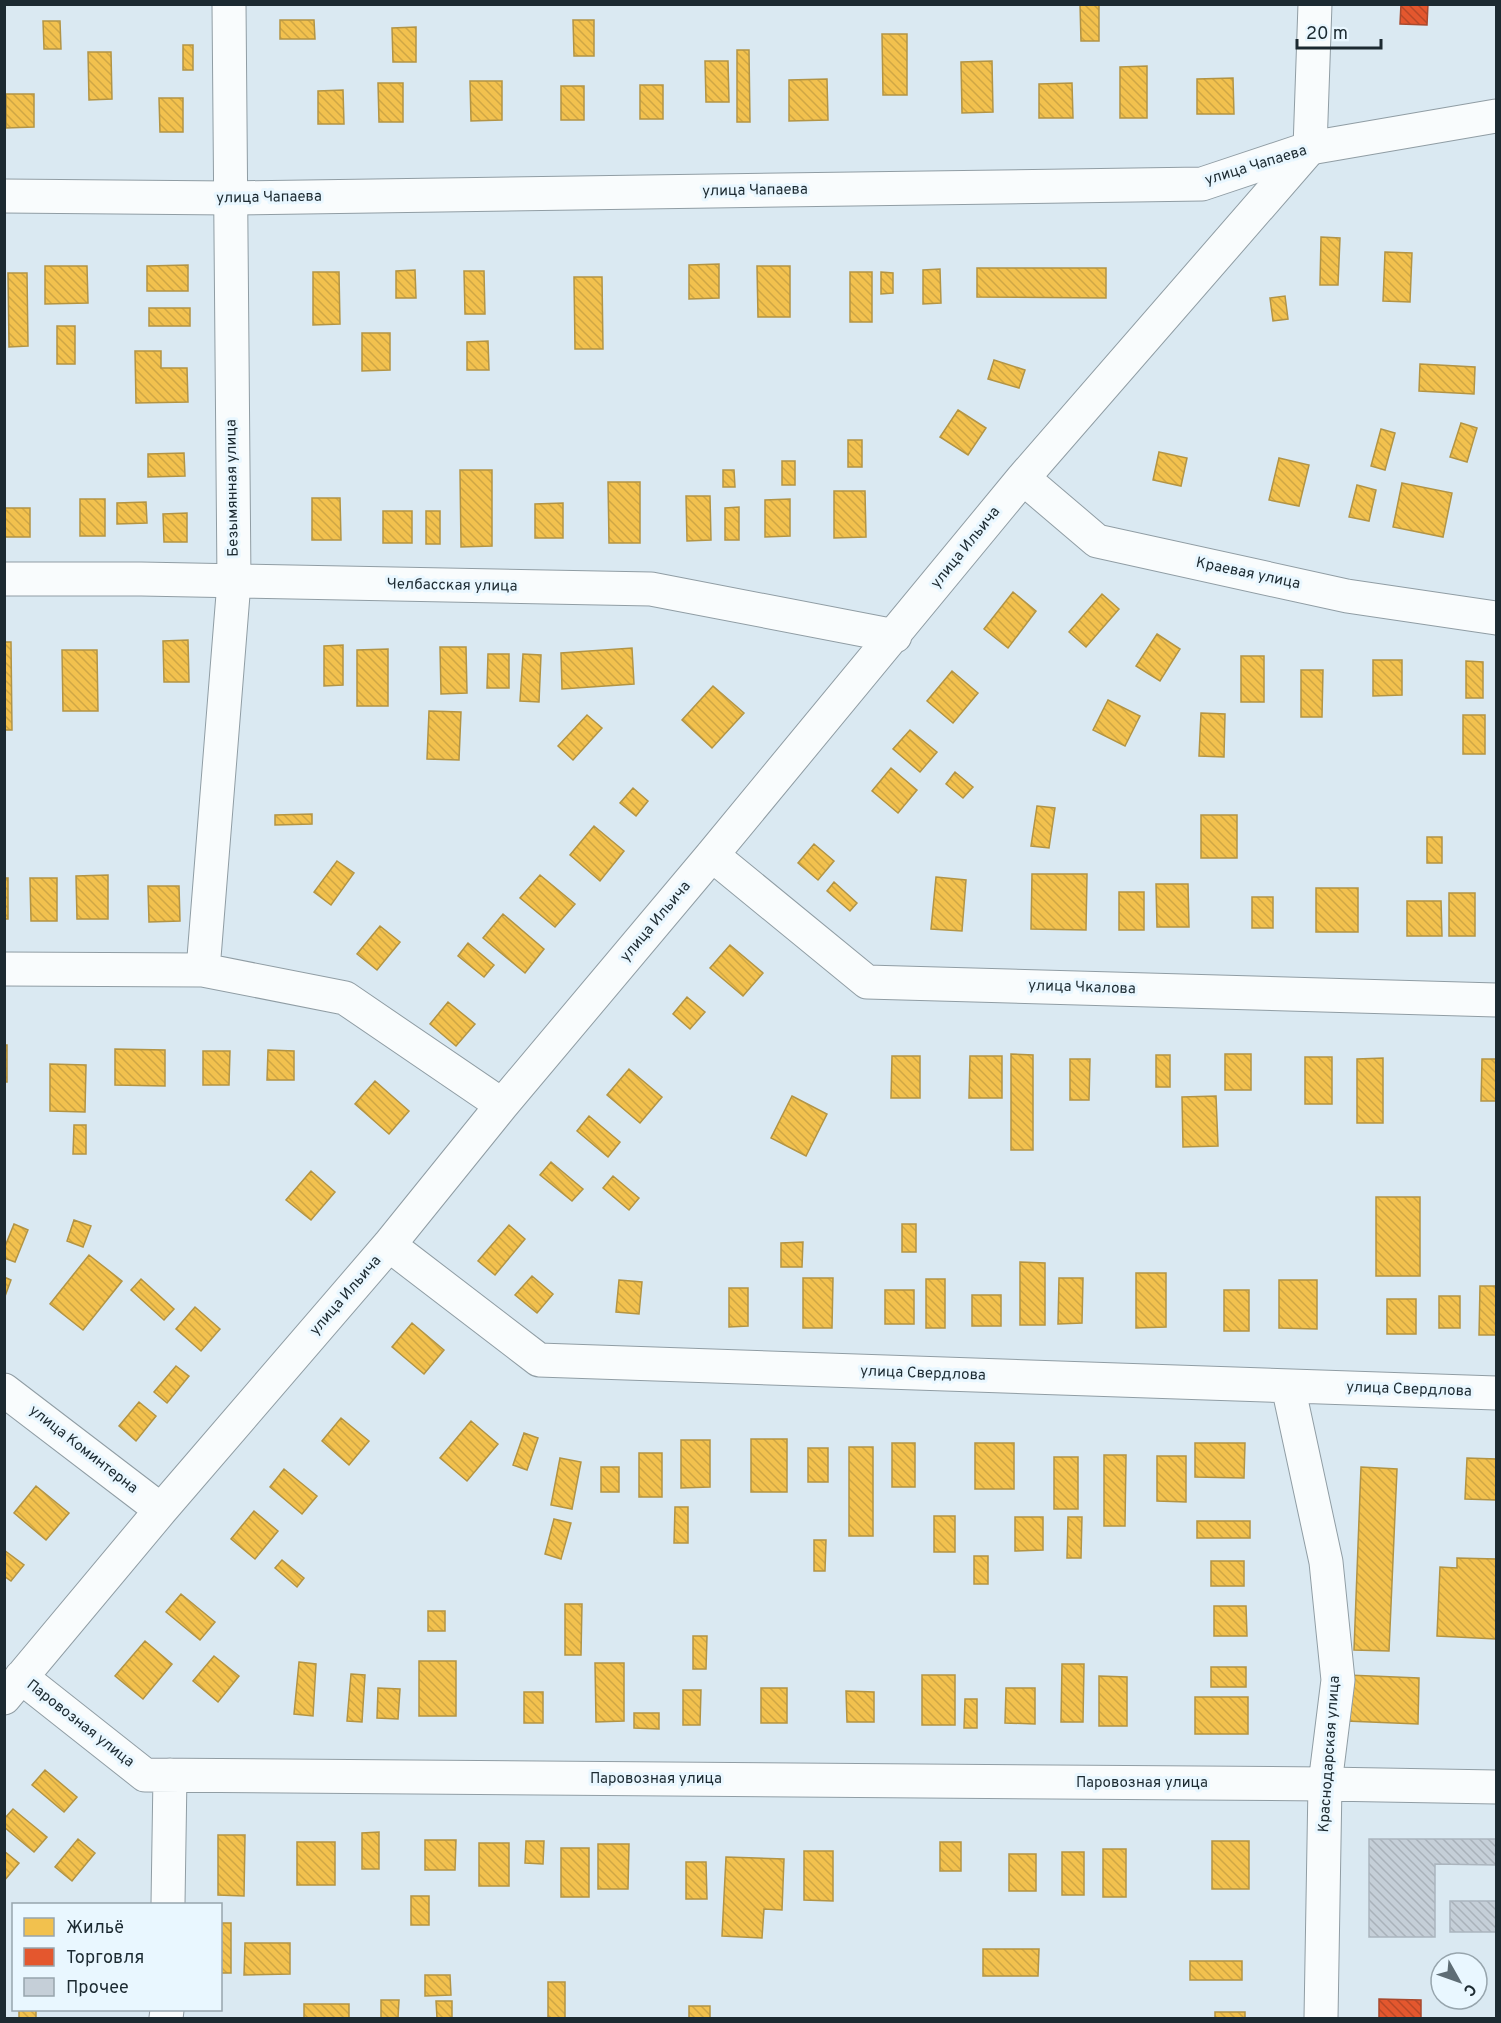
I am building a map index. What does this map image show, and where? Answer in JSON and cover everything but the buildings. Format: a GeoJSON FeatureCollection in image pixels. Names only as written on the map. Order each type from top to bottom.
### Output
{"type":"FeatureCollection","features":[{"type":"Feature","properties":{"kind":"street","name":"Безымянная улица"},"geometry":{"type":"LineString","coordinates":[[203,970],[234,582],[229,4]]}},
{"type":"Feature","properties":{"kind":"street"},"geometry":{"type":"LineString","coordinates":[[1310,148],[1315,4]]}},
{"type":"Feature","properties":{"kind":"street","name":"улица Чапаева"},"geometry":{"type":"LineString","coordinates":[[4,196],[230,198],[1202,184],[1310,148],[1497,116]]}},
{"type":"Feature","properties":{"kind":"street","name":"улица Ильича"},"geometry":{"type":"LineString","coordinates":[[13,1687],[161,1510],[389,1245],[502,1105],[895,636],[1023,478],[1310,148]]}},
{"type":"Feature","properties":{"kind":"street","name":"Краевая улица"},"geometry":{"type":"LineString","coordinates":[[1023,478],[1097,542],[1347,596],[1497,618]]}},
{"type":"Feature","properties":{"kind":"street","name":"Челбасская улица"},"geometry":{"type":"LineString","coordinates":[[4,579],[141,579],[651,589],[895,636]]}},
{"type":"Feature","properties":{"kind":"street","name":"улица Чкалова"},"geometry":{"type":"LineString","coordinates":[[712,855],[867,982],[1497,1000]]}},
{"type":"Feature","properties":{"kind":"street"},"geometry":{"type":"LineString","coordinates":[[4,969],[203,970],[345,998],[502,1105]]}},
{"type":"Feature","properties":{"kind":"street","name":"улица Свердлова"},"geometry":{"type":"LineString","coordinates":[[389,1245],[539,1360],[1497,1393]]}},
{"type":"Feature","properties":{"kind":"street","name":"Краснодарская улица"},"geometry":{"type":"LineString","coordinates":[[1288,1386],[1326,1562],[1338,1680],[1325,1784],[1321,2019]]}},
{"type":"Feature","properties":{"kind":"street","name":"улица Коминтерна"},"geometry":{"type":"LineString","coordinates":[[4,1390],[161,1510]]}},
{"type":"Feature","properties":{"kind":"street","name":"Паровозная улица"},"geometry":{"type":"LineString","coordinates":[[13,1687],[145,1775],[1497,1787]]}},
{"type":"Feature","properties":{"kind":"street"},"geometry":{"type":"LineString","coordinates":[[168,1903],[170,1775]]}}]}
